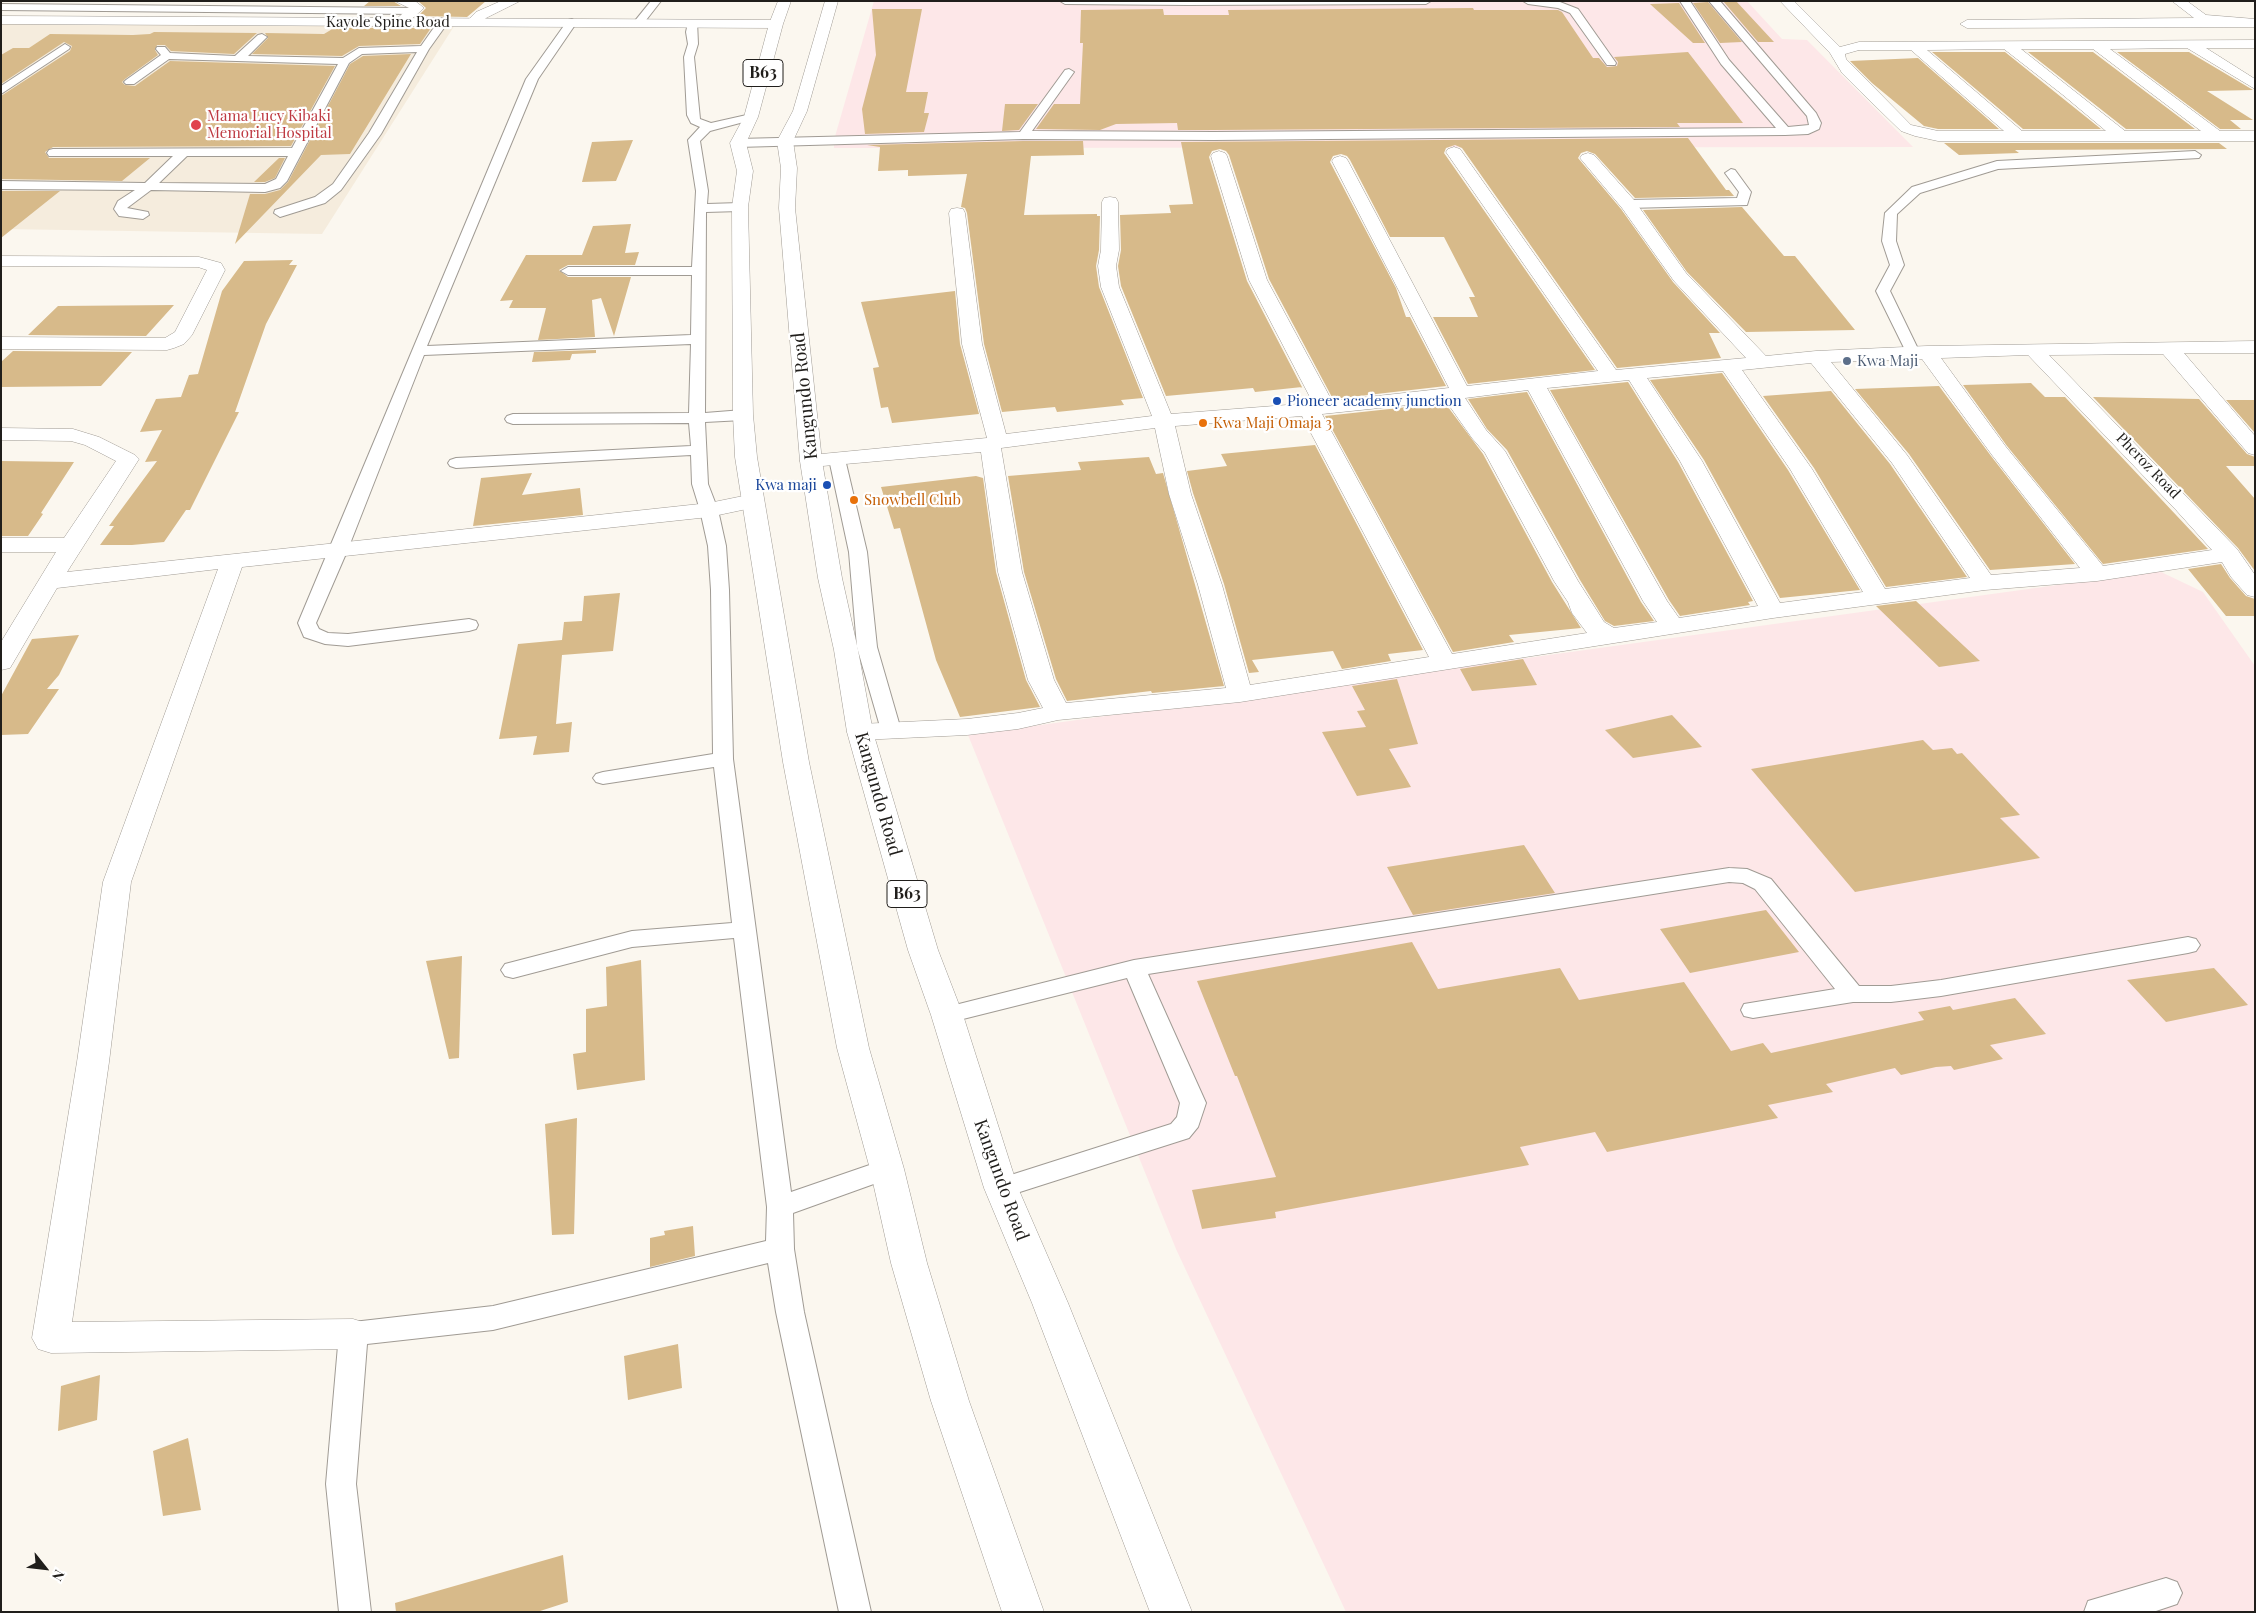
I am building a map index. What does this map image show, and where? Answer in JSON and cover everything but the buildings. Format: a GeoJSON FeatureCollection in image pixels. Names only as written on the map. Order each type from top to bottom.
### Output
{"type":"FeatureCollection","features":[{"type":"Feature","properties":{"kind":"main road"},"geometry":{"type":"LineString","coordinates":[[401,1],[414,5],[417,8],[402,21]]}},
{"type":"Feature","properties":{"kind":"main road"},"geometry":{"type":"LineString","coordinates":[[474,21],[495,8],[514,1]]}},
{"type":"Feature","properties":{"kind":"main road","name":"B63"},"geometry":{"type":"LineString","coordinates":[[738,142],[751,117],[776,24],[785,1]]}},
{"type":"Feature","properties":{"kind":"main road","name":"B63"},"geometry":{"type":"LineString","coordinates":[[785,141],[800,111],[832,1]]}},
{"type":"Feature","properties":{"kind":"main road"},"geometry":{"type":"LineString","coordinates":[[1786,1],[1837,52],[1839,59],[1847,70],[1906,128],[1920,133],[1938,136],[2255,136]]}},
{"type":"Feature","properties":{"kind":"main road"},"geometry":{"type":"LineString","coordinates":[[2178,1],[2202,18],[2227,22]]}},
{"type":"Feature","properties":{"kind":"main road","name":"Kayole Spine Road"},"geometry":{"type":"LineString","coordinates":[[1,20],[693,22],[776,24]]}},
{"type":"Feature","properties":{"kind":"main road"},"geometry":{"type":"LineString","coordinates":[[1967,24],[2255,23]]}},
{"type":"Feature","properties":{"kind":"main road"},"geometry":{"type":"LineString","coordinates":[[1837,52],[1860,46],[2255,44]]}},
{"type":"Feature","properties":{"kind":"main road"},"geometry":{"type":"LineString","coordinates":[[2191,45],[2255,86]]}},
{"type":"Feature","properties":{"kind":"main road"},"geometry":{"type":"LineString","coordinates":[[2008,46],[2120,135]]}},
{"type":"Feature","properties":{"kind":"main road"},"geometry":{"type":"LineString","coordinates":[[2098,46],[2218,137]]}},
{"type":"Feature","properties":{"kind":"main road"},"geometry":{"type":"LineString","coordinates":[[1916,47],[2017,135]]}},
{"type":"Feature","properties":{"kind":"main road","name":"Kangundo Road"},"geometry":{"type":"LineString","coordinates":[[785,141],[788,168],[787,208],[824,460],[830,578],[856,648],[860,732],[923,950],[947,1015],[1001,1188],[1050,1303],[1172,1612]]}},
{"type":"Feature","properties":{"kind":"main road"},"geometry":{"type":"LineString","coordinates":[[738,142],[744,171],[740,207],[743,415],[746,457],[796,762],[853,1048],[887,1169],[909,1263],[950,1401],[1023,1612]]}},
{"type":"Feature","properties":{"kind":"main road"},"geometry":{"type":"LineString","coordinates":[[1454,152],[1611,376]]}},
{"type":"Feature","properties":{"kind":"main road"},"geometry":{"type":"LineString","coordinates":[[1219,156],[1258,280],[1316,408],[1444,662]]}},
{"type":"Feature","properties":{"kind":"main road"},"geometry":{"type":"LineString","coordinates":[[1588,158],[1628,204],[1680,277],[1762,363]]}},
{"type":"Feature","properties":{"kind":"main road"},"geometry":{"type":"LineString","coordinates":[[1340,161],[1456,394],[1479,434],[1494,452],[1566,581],[1580,602],[1584,613],[1595,627],[1607,635]]}},
{"type":"Feature","properties":{"kind":"main road"},"geometry":{"type":"LineString","coordinates":[[1110,202],[1110,250],[1107,266],[1110,287],[1164,421],[1180,494],[1210,584],[1240,694]]}},
{"type":"Feature","properties":{"kind":"main road"},"geometry":{"type":"LineString","coordinates":[[958,213],[972,344],[994,443],[1010,572],[1041,680],[1058,712]]}},
{"type":"Feature","properties":{"kind":"main road"},"geometry":{"type":"LineString","coordinates":[[1,261],[199,262],[210,264],[216,270],[183,335],[177,340],[166,344],[1,343]]}},
{"type":"Feature","properties":{"kind":"main road"},"geometry":{"type":"LineString","coordinates":[[2168,347],[2255,449]]}},
{"type":"Feature","properties":{"kind":"main road"},"geometry":{"type":"LineString","coordinates":[[824,460],[994,443],[1164,421],[1316,408],[1456,394],[1534,383],[1816,357],[2033,349],[2255,347]]}},
{"type":"Feature","properties":{"kind":"main road","name":"Pheroz Road"},"geometry":{"type":"LineString","coordinates":[[2033,349],[2110,426],[2241,566],[2255,590]]}},
{"type":"Feature","properties":{"kind":"main road"},"geometry":{"type":"LineString","coordinates":[[1920,352],[2097,574]]}},
{"type":"Feature","properties":{"kind":"main road"},"geometry":{"type":"LineString","coordinates":[[1816,357],[1900,459],[1985,582]]}},
{"type":"Feature","properties":{"kind":"main road"},"geometry":{"type":"LineString","coordinates":[[1728,364],[1802,469],[1878,598]]}},
{"type":"Feature","properties":{"kind":"main road"},"geometry":{"type":"LineString","coordinates":[[1634,373],[1691,461],[1773,611]]}},
{"type":"Feature","properties":{"kind":"main road"},"geometry":{"type":"LineString","coordinates":[[1534,383],[1655,601],[1672,626]]}},
{"type":"Feature","properties":{"kind":"main road"},"geometry":{"type":"LineString","coordinates":[[1,434],[73,435],[92,440],[128,460],[71,545],[50,582],[10,634],[1,663]]}},
{"type":"Feature","properties":{"kind":"main road"},"geometry":{"type":"LineString","coordinates":[[50,582],[709,510],[753,501]]}},
{"type":"Feature","properties":{"kind":"main road"},"geometry":{"type":"LineString","coordinates":[[1,545],[71,545]]}},
{"type":"Feature","properties":{"kind":"main road"},"geometry":{"type":"LineString","coordinates":[[233,561],[117,882],[93,1062],[51,1338],[353,1334]]}},
{"type":"Feature","properties":{"kind":"main road"},"geometry":{"type":"LineString","coordinates":[[860,732],[967,727],[1018,721],[1058,712],[1240,694],[1607,635],[1985,582],[2241,566]]}},
{"type":"Feature","properties":{"kind":"lane"},"geometry":{"type":"LineString","coordinates":[[639,22],[656,1]]}},
{"type":"Feature","properties":{"kind":"lane"},"geometry":{"type":"LineString","coordinates":[[1065,1],[1426,1]]}},
{"type":"Feature","properties":{"kind":"lane"},"geometry":{"type":"LineString","coordinates":[[1528,1],[1560,5],[1574,11],[1611,63]]}},
{"type":"Feature","properties":{"kind":"lane"},"geometry":{"type":"LineString","coordinates":[[1685,1],[1725,62],[1785,131]]}},
{"type":"Feature","properties":{"kind":"lane"},"geometry":{"type":"LineString","coordinates":[[738,142],[1022,135],[1214,136],[1785,131],[1808,130],[1815,127],[1812,115],[1714,1]]}},
{"type":"Feature","properties":{"kind":"lane"},"geometry":{"type":"LineString","coordinates":[[1,7],[413,11]]}},
{"type":"Feature","properties":{"kind":"lane"},"geometry":{"type":"LineString","coordinates":[[280,213],[320,200],[337,187],[375,134],[424,49],[444,21]]}},
{"type":"Feature","properties":{"kind":"lane"},"geometry":{"type":"LineString","coordinates":[[238,59],[264,35],[282,22]]}},
{"type":"Feature","properties":{"kind":"lane"},"geometry":{"type":"LineString","coordinates":[[469,625],[348,640],[325,638],[311,633],[307,623],[532,79],[572,22]]}},
{"type":"Feature","properties":{"kind":"lane"},"geometry":{"type":"LineString","coordinates":[[693,22],[691,32],[693,44],[689,57],[692,115],[695,121],[710,127]]}},
{"type":"Feature","properties":{"kind":"lane"},"geometry":{"type":"LineString","coordinates":[[1,91],[65,47]]}},
{"type":"Feature","properties":{"kind":"lane"},"geometry":{"type":"LineString","coordinates":[[1,185],[265,188],[281,182],[295,152],[345,61],[360,51],[424,49]]}},
{"type":"Feature","properties":{"kind":"lane"},"geometry":{"type":"LineString","coordinates":[[130,82],[164,53],[238,59],[345,61]]}},
{"type":"Feature","properties":{"kind":"lane"},"geometry":{"type":"LineString","coordinates":[[1022,135],[1069,72]]}},
{"type":"Feature","properties":{"kind":"lane"},"geometry":{"type":"LineString","coordinates":[[751,117],[710,127],[698,134],[694,140],[702,191],[700,208],[697,418],[700,484],[709,510],[717,546],[720,590],[723,759],[780,1207],[780,1250],[794,1332],[855,1612]]}},
{"type":"Feature","properties":{"kind":"lane"},"geometry":{"type":"LineString","coordinates":[[144,215],[124,213],[120,209],[123,204],[148,187],[184,152]]}},
{"type":"Feature","properties":{"kind":"lane"},"geometry":{"type":"LineString","coordinates":[[53,153],[295,152]]}},
{"type":"Feature","properties":{"kind":"lane"},"geometry":{"type":"LineString","coordinates":[[1920,352],[1883,292],[1897,265],[1889,241],[1890,213],[1916,190],[1998,165],[2195,155]]}},
{"type":"Feature","properties":{"kind":"lane"},"geometry":{"type":"LineString","coordinates":[[1628,204],[1742,202],[1745,192],[1731,174]]}},
{"type":"Feature","properties":{"kind":"lane"},"geometry":{"type":"LineString","coordinates":[[9,197],[26,186]]}},
{"type":"Feature","properties":{"kind":"lane"},"geometry":{"type":"LineString","coordinates":[[700,208],[740,207]]}},
{"type":"Feature","properties":{"kind":"lane"},"geometry":{"type":"LineString","coordinates":[[568,271],[700,272]]}},
{"type":"Feature","properties":{"kind":"lane"},"geometry":{"type":"LineString","coordinates":[[418,351],[698,339]]}},
{"type":"Feature","properties":{"kind":"lane"},"geometry":{"type":"LineString","coordinates":[[513,419],[697,418],[743,415]]}},
{"type":"Feature","properties":{"kind":"lane"},"geometry":{"type":"LineString","coordinates":[[456,463],[699,450]]}},
{"type":"Feature","properties":{"kind":"lane"},"geometry":{"type":"LineString","coordinates":[[856,648],[891,730]]}},
{"type":"Feature","properties":{"kind":"lane"},"geometry":{"type":"LineString","coordinates":[[603,778],[723,759]]}},
{"type":"Feature","properties":{"kind":"lane"},"geometry":{"type":"LineString","coordinates":[[947,1015],[1134,968],[1729,875],[1747,876],[1763,884],[1853,994]]}},
{"type":"Feature","properties":{"kind":"lane"},"geometry":{"type":"LineString","coordinates":[[513,970],[632,939],[744,930]]}},
{"type":"Feature","properties":{"kind":"lane"},"geometry":{"type":"LineString","coordinates":[[1753,1010],[1853,994],[1890,994],[1941,988],[2188,944]]}},
{"type":"Feature","properties":{"kind":"lane"},"geometry":{"type":"LineString","coordinates":[[1001,1188],[1180,1131],[1190,1120],[1193,1103],[1134,968]]}},
{"type":"Feature","properties":{"kind":"lane"},"geometry":{"type":"LineString","coordinates":[[780,1207],[887,1169]]}},
{"type":"Feature","properties":{"kind":"lane"},"geometry":{"type":"LineString","coordinates":[[355,1612],[341,1484],[353,1334],[493,1318],[780,1250]]}},
{"type":"Feature","properties":{"kind":"lane"},"geometry":{"type":"LineString","coordinates":[[2100,1612],[2166,1593]]}},
{"type":"Feature","properties":{"kind":"shaded area"},"geometry":{"type":"Polygon","coordinates":[[[874,1],[1747,1],[1782,39],[1807,40],[1913,147],[834,148],[834,140],[874,1]]]}},
{"type":"Feature","properties":{"kind":"shaded area","name":"Mama Lucy Kibaki Memorial Hospital"},"geometry":{"type":"Polygon","coordinates":[[[1,19],[458,20],[322,234],[1,229],[1,19]]]}},
{"type":"Feature","properties":{"kind":"shaded area"},"geometry":{"type":"Polygon","coordinates":[[[2159,571],[2203,592],[2255,666],[2255,1612],[1346,1612],[1176,1249],[968,735],[2159,571]]]}},
{"type":"Feature","properties":{"kind":"place","name":"Mama Lucy Kibaki Memorial Hospital"},"geometry":{"type":"Point","coordinates":[196,125]}},
{"type":"Feature","properties":{"kind":"place","name":"Kwa Maji"},"geometry":{"type":"Point","coordinates":[1847,361]}},
{"type":"Feature","properties":{"kind":"place","name":"Pioneer academy junction"},"geometry":{"type":"Point","coordinates":[1277,401]}},
{"type":"Feature","properties":{"kind":"place","name":"Kwa Maji Omaja 3"},"geometry":{"type":"Point","coordinates":[1203,423]}},
{"type":"Feature","properties":{"kind":"place","name":"Kwa maji"},"geometry":{"type":"Point","coordinates":[827,485]}},
{"type":"Feature","properties":{"kind":"place","name":"Snowbell Club"},"geometry":{"type":"Point","coordinates":[854,500]}}]}
